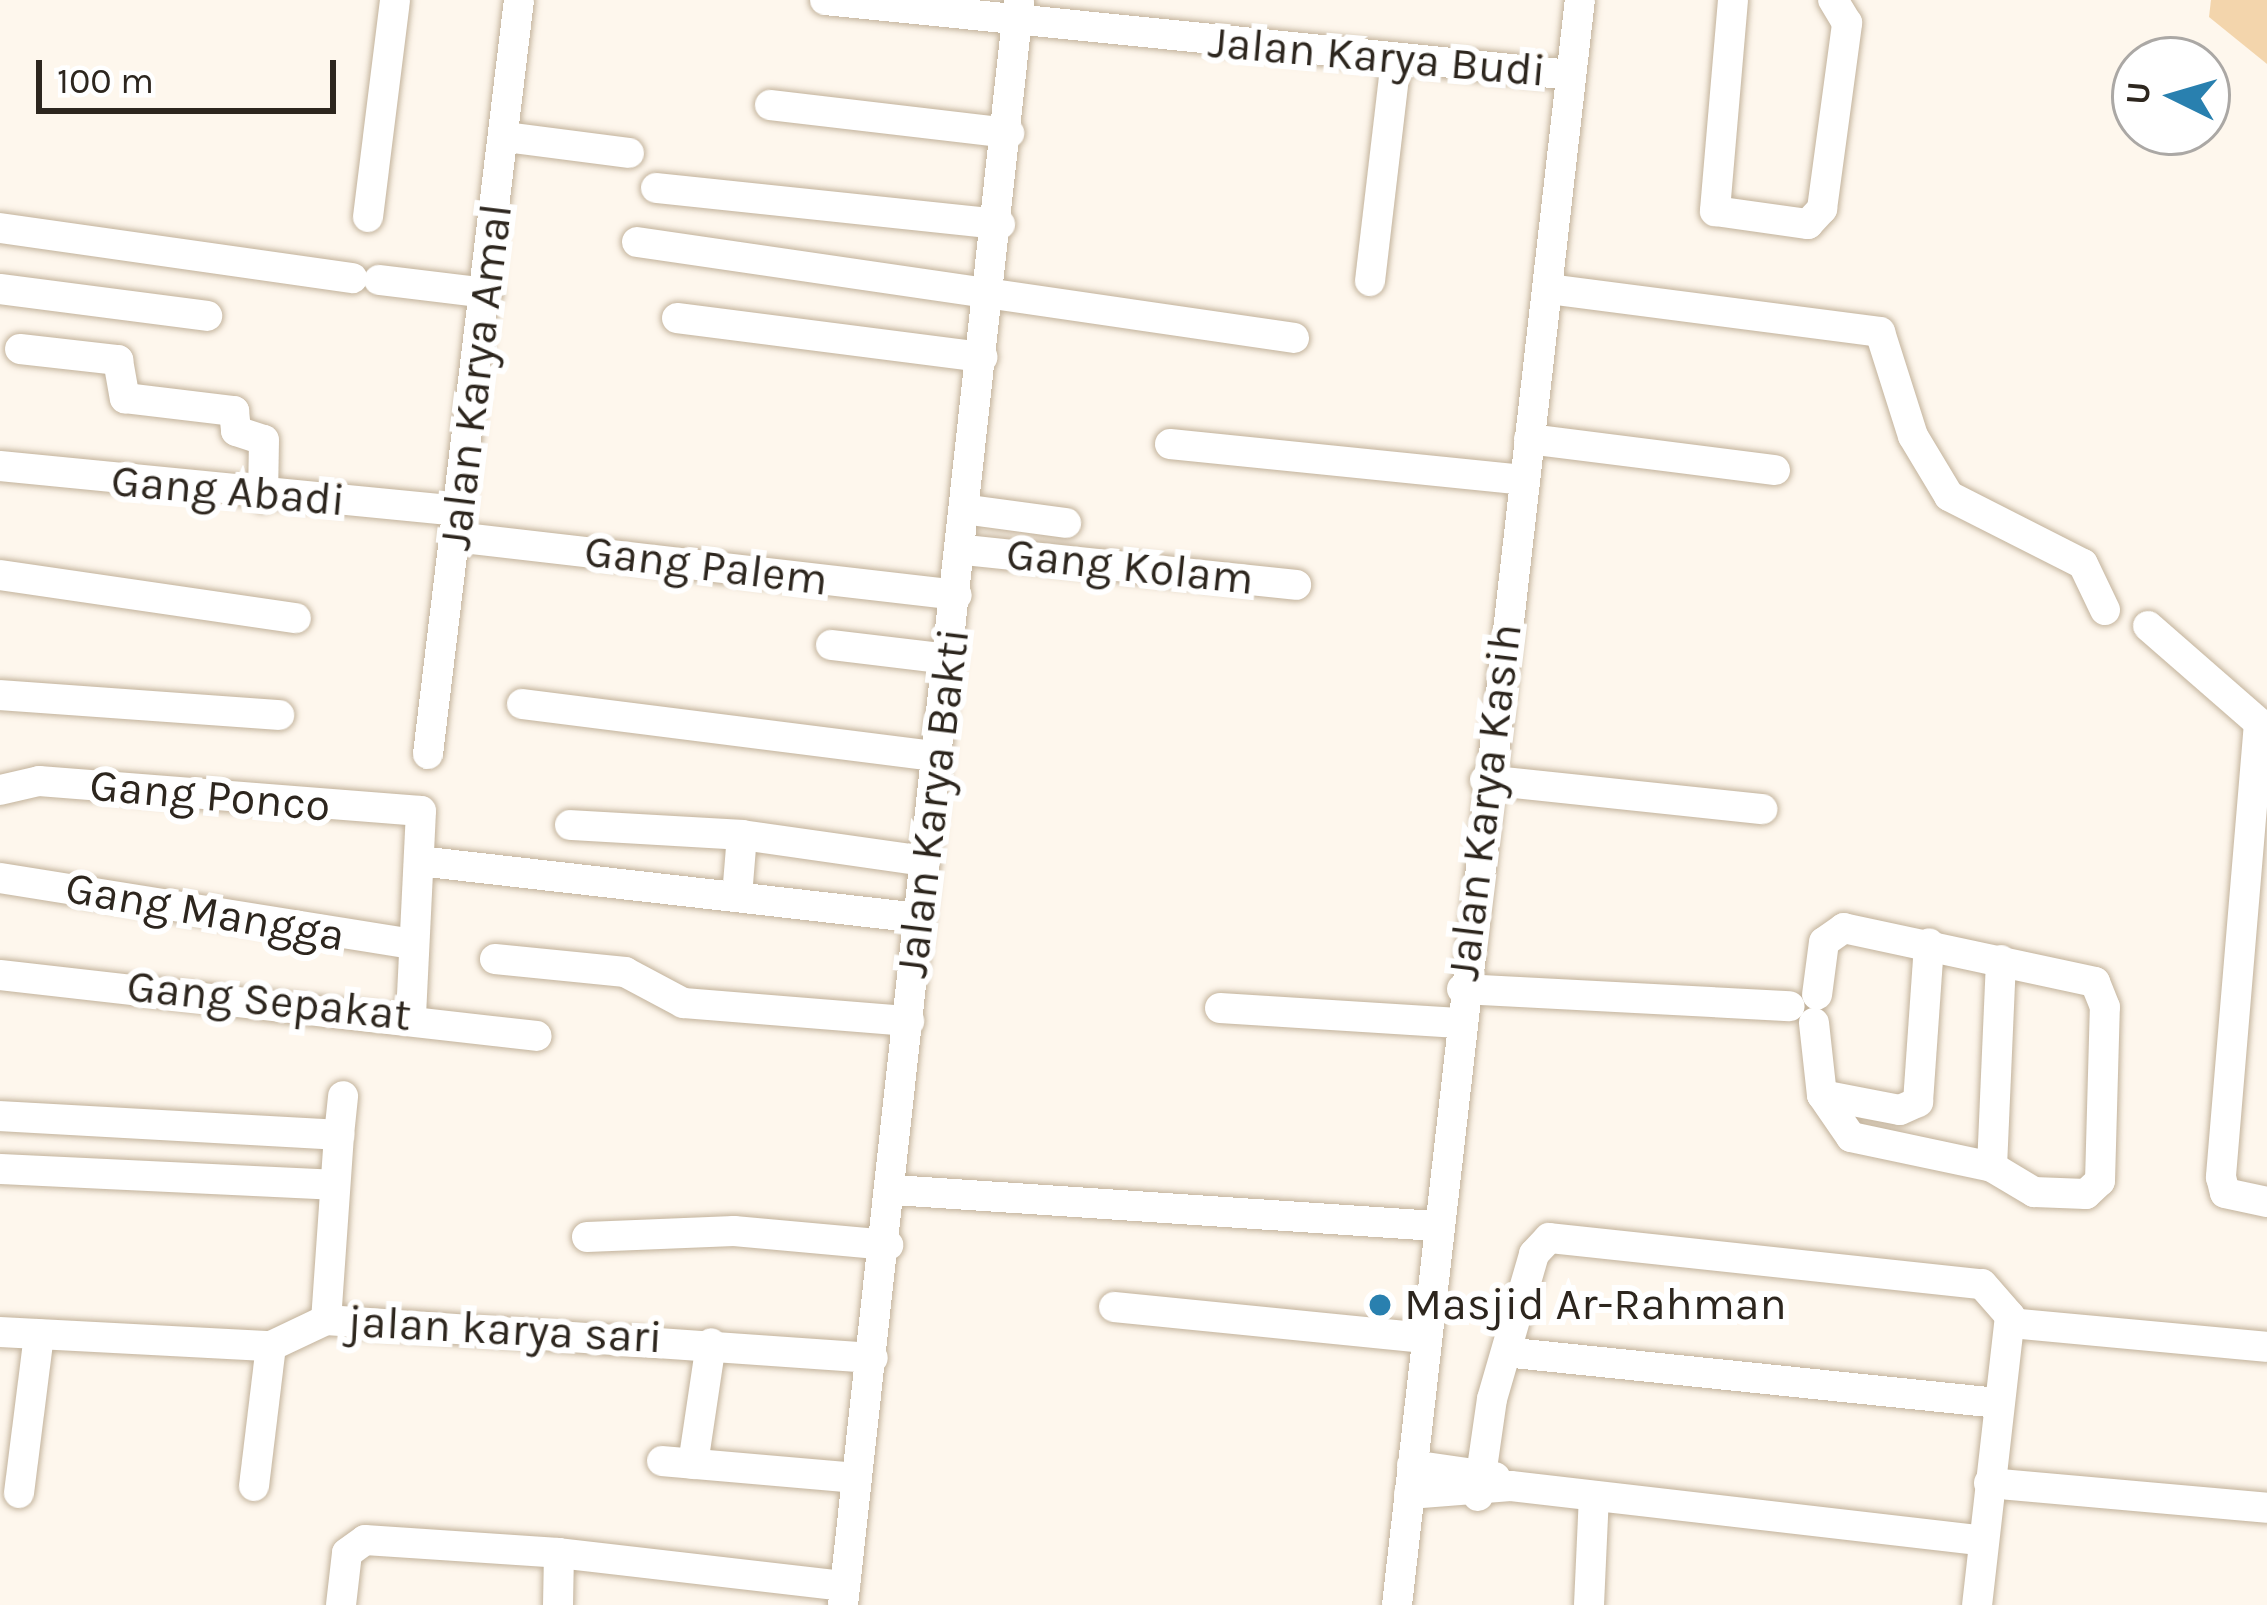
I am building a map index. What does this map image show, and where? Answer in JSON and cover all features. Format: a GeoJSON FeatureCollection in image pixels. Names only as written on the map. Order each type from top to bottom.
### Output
{"type":"FeatureCollection","features":[{"type":"Feature","properties":{"kind":"street"},"geometry":{"type":"LineString","coordinates":[[368,218],[395,0]]}},
{"type":"Feature","properties":{"kind":"street","name":"Jalan Karya Amal"},"geometry":{"type":"LineString","coordinates":[[428,754],[519,0]]}},
{"type":"Feature","properties":{"kind":"street","name":"Jalan Karya Budi"},"geometry":{"type":"LineString","coordinates":[[825,0],[1017,11],[1396,59],[1571,75]]}},
{"type":"Feature","properties":{"kind":"street","name":"Jalan Karya Kasih"},"geometry":{"type":"LineString","coordinates":[[1397,1605],[1485,780],[1549,289],[1580,0]]}},
{"type":"Feature","properties":{"kind":"street"},"geometry":{"type":"LineString","coordinates":[[1733,0],[1715,211],[1808,224],[1822,209],[1847,23],[1833,0]]}},
{"type":"Feature","properties":{"kind":"street","name":"Jalan Karya Bakti"},"geometry":{"type":"LineString","coordinates":[[844,1596],[888,1246],[936,756],[970,510],[1017,11]]}},
{"type":"Feature","properties":{"kind":"street"},"geometry":{"type":"LineString","coordinates":[[1370,281],[1396,59]]}},
{"type":"Feature","properties":{"kind":"street"},"geometry":{"type":"LineString","coordinates":[[770,105],[1009,133]]}},
{"type":"Feature","properties":{"kind":"street"},"geometry":{"type":"LineString","coordinates":[[506,137],[629,153]]}},
{"type":"Feature","properties":{"kind":"street"},"geometry":{"type":"LineString","coordinates":[[656,188],[1000,224]]}},
{"type":"Feature","properties":{"kind":"street"},"geometry":{"type":"LineString","coordinates":[[0,228],[487,293]]}},
{"type":"Feature","properties":{"kind":"street"},"geometry":{"type":"LineString","coordinates":[[637,242],[1294,338]]}},
{"type":"Feature","properties":{"kind":"street"},"geometry":{"type":"LineString","coordinates":[[0,289],[207,316]]}},
{"type":"Feature","properties":{"kind":"street"},"geometry":{"type":"LineString","coordinates":[[1549,289],[1880,332],[1913,436],[1948,496],[2083,564],[2105,610]]}},
{"type":"Feature","properties":{"kind":"street"},"geometry":{"type":"LineString","coordinates":[[677,318],[982,357]]}},
{"type":"Feature","properties":{"kind":"street"},"geometry":{"type":"LineString","coordinates":[[20,349],[118,360],[125,398],[234,410],[236,431],[264,440],[263,497]]}},
{"type":"Feature","properties":{"kind":"street"},"geometry":{"type":"LineString","coordinates":[[1529,439],[1775,470]]}},
{"type":"Feature","properties":{"kind":"street"},"geometry":{"type":"LineString","coordinates":[[1170,444],[1523,480]]}},
{"type":"Feature","properties":{"kind":"street","name":"Gang Abadi"},"geometry":{"type":"LineString","coordinates":[[0,466],[456,524]]}},
{"type":"Feature","properties":{"kind":"street"},"geometry":{"type":"LineString","coordinates":[[970,510],[1066,523]]}},
{"type":"Feature","properties":{"kind":"street","name":"Gang Palem"},"geometry":{"type":"LineString","coordinates":[[456,524],[957,595]]}},
{"type":"Feature","properties":{"kind":"street","name":"Gang Kolam"},"geometry":{"type":"LineString","coordinates":[[965,550],[1296,585]]}},
{"type":"Feature","properties":{"kind":"street"},"geometry":{"type":"LineString","coordinates":[[0,575],[296,618]]}},
{"type":"Feature","properties":{"kind":"street"},"geometry":{"type":"LineString","coordinates":[[2148,626],[2255,712],[2262,790],[2255,942],[2221,1185],[2267,1202]]}},
{"type":"Feature","properties":{"kind":"street"},"geometry":{"type":"LineString","coordinates":[[831,645],[948,659]]}},
{"type":"Feature","properties":{"kind":"street"},"geometry":{"type":"LineString","coordinates":[[0,694],[279,715]]}},
{"type":"Feature","properties":{"kind":"street"},"geometry":{"type":"LineString","coordinates":[[522,704],[936,756]]}},
{"type":"Feature","properties":{"kind":"street"},"geometry":{"type":"LineString","coordinates":[[1485,780],[1762,808]]}},
{"type":"Feature","properties":{"kind":"street","name":"Gang Ponco"},"geometry":{"type":"LineString","coordinates":[[0,790],[39,781],[421,812],[419,861]]}},
{"type":"Feature","properties":{"kind":"street"},"geometry":{"type":"LineString","coordinates":[[570,825],[742,835],[925,861]]}},
{"type":"Feature","properties":{"kind":"street"},"geometry":{"type":"LineString","coordinates":[[737,896],[742,835]]}},
{"type":"Feature","properties":{"kind":"street"},"geometry":{"type":"LineString","coordinates":[[410,1015],[419,861],[919,918]]}},
{"type":"Feature","properties":{"kind":"street","name":"Gang Mangga"},"geometry":{"type":"LineString","coordinates":[[0,878],[411,944]]}},
{"type":"Feature","properties":{"kind":"street"},"geometry":{"type":"LineString","coordinates":[[1836,930],[1929,943],[2103,990],[2102,1168],[2094,1190],[2053,1196],[1992,1167],[1862,1143],[1822,1095],[1807,1008],[1836,930]]}},
{"type":"Feature","properties":{"kind":"street"},"geometry":{"type":"LineString","coordinates":[[1822,1095],[1900,1110],[1918,1102],[1929,943]]}},
{"type":"Feature","properties":{"kind":"street"},"geometry":{"type":"LineString","coordinates":[[495,959],[625,972],[683,1003],[908,1022]]}},
{"type":"Feature","properties":{"kind":"street"},"geometry":{"type":"LineString","coordinates":[[1992,1167],[2001,960]]}},
{"type":"Feature","properties":{"kind":"street","name":"Gang Sepakat"},"geometry":{"type":"LineString","coordinates":[[0,975],[410,1015],[537,1036]]}},
{"type":"Feature","properties":{"kind":"street"},"geometry":{"type":"LineString","coordinates":[[1462,989],[1807,1008]]}},
{"type":"Feature","properties":{"kind":"street"},"geometry":{"type":"LineString","coordinates":[[1220,1008],[1459,1023]]}},
{"type":"Feature","properties":{"kind":"street"},"geometry":{"type":"LineString","coordinates":[[326,1320],[343,1096]]}},
{"type":"Feature","properties":{"kind":"street"},"geometry":{"type":"LineString","coordinates":[[0,1116],[339,1136]]}},
{"type":"Feature","properties":{"kind":"street"},"geometry":{"type":"LineString","coordinates":[[0,1169],[334,1185]]}},
{"type":"Feature","properties":{"kind":"street"},"geometry":{"type":"LineString","coordinates":[[894,1190],[1436,1226]]}},
{"type":"Feature","properties":{"kind":"street"},"geometry":{"type":"LineString","coordinates":[[587,1237],[768,1232],[888,1246]]}},
{"type":"Feature","properties":{"kind":"street"},"geometry":{"type":"LineString","coordinates":[[1479,1482],[1514,1353],[1534,1254],[1556,1238],[1982,1284],[2005,1298],[2010,1322],[1977,1605]]}},
{"type":"Feature","properties":{"kind":"street"},"geometry":{"type":"LineString","coordinates":[[1114,1307],[1422,1338]]}},
{"type":"Feature","properties":{"kind":"street","name":"jalan karya sari"},"geometry":{"type":"LineString","coordinates":[[0,1332],[271,1346],[326,1320],[710,1343],[873,1358]]}},
{"type":"Feature","properties":{"kind":"street"},"geometry":{"type":"LineString","coordinates":[[2010,1322],[2267,1347]]}},
{"type":"Feature","properties":{"kind":"street"},"geometry":{"type":"LineString","coordinates":[[19,1493],[38,1334]]}},
{"type":"Feature","properties":{"kind":"street"},"geometry":{"type":"LineString","coordinates":[[710,1343],[678,1463],[857,1472]]}},
{"type":"Feature","properties":{"kind":"street"},"geometry":{"type":"LineString","coordinates":[[254,1486],[271,1346]]}},
{"type":"Feature","properties":{"kind":"street"},"geometry":{"type":"LineString","coordinates":[[1514,1353],[1999,1402]]}},
{"type":"Feature","properties":{"kind":"street"},"geometry":{"type":"LineString","coordinates":[[1990,1475],[2267,1489]]}},
{"type":"Feature","properties":{"kind":"street"},"geometry":{"type":"LineString","coordinates":[[1990,1475],[2267,1508]]}},
{"type":"Feature","properties":{"kind":"street"},"geometry":{"type":"LineString","coordinates":[[1411,1479],[1479,1482],[1983,1541]]}},
{"type":"Feature","properties":{"kind":"street"},"geometry":{"type":"LineString","coordinates":[[1589,1605],[1594,1496]]}},
{"type":"Feature","properties":{"kind":"street"},"geometry":{"type":"LineString","coordinates":[[340,1605],[356,1540],[559,1553],[844,1596]]}},
{"type":"Feature","properties":{"kind":"street"},"geometry":{"type":"LineString","coordinates":[[558,1605],[559,1553]]}},
{"type":"Feature","properties":{"kind":"shaded area"},"geometry":{"type":"Polygon","coordinates":[[[2211,0],[2267,0],[2267,64],[2209,17],[2211,0]]]}},
{"type":"Feature","properties":{"kind":"place","name":"Masjid Ar-Rahman"},"geometry":{"type":"Point","coordinates":[1380,1305]}}]}
